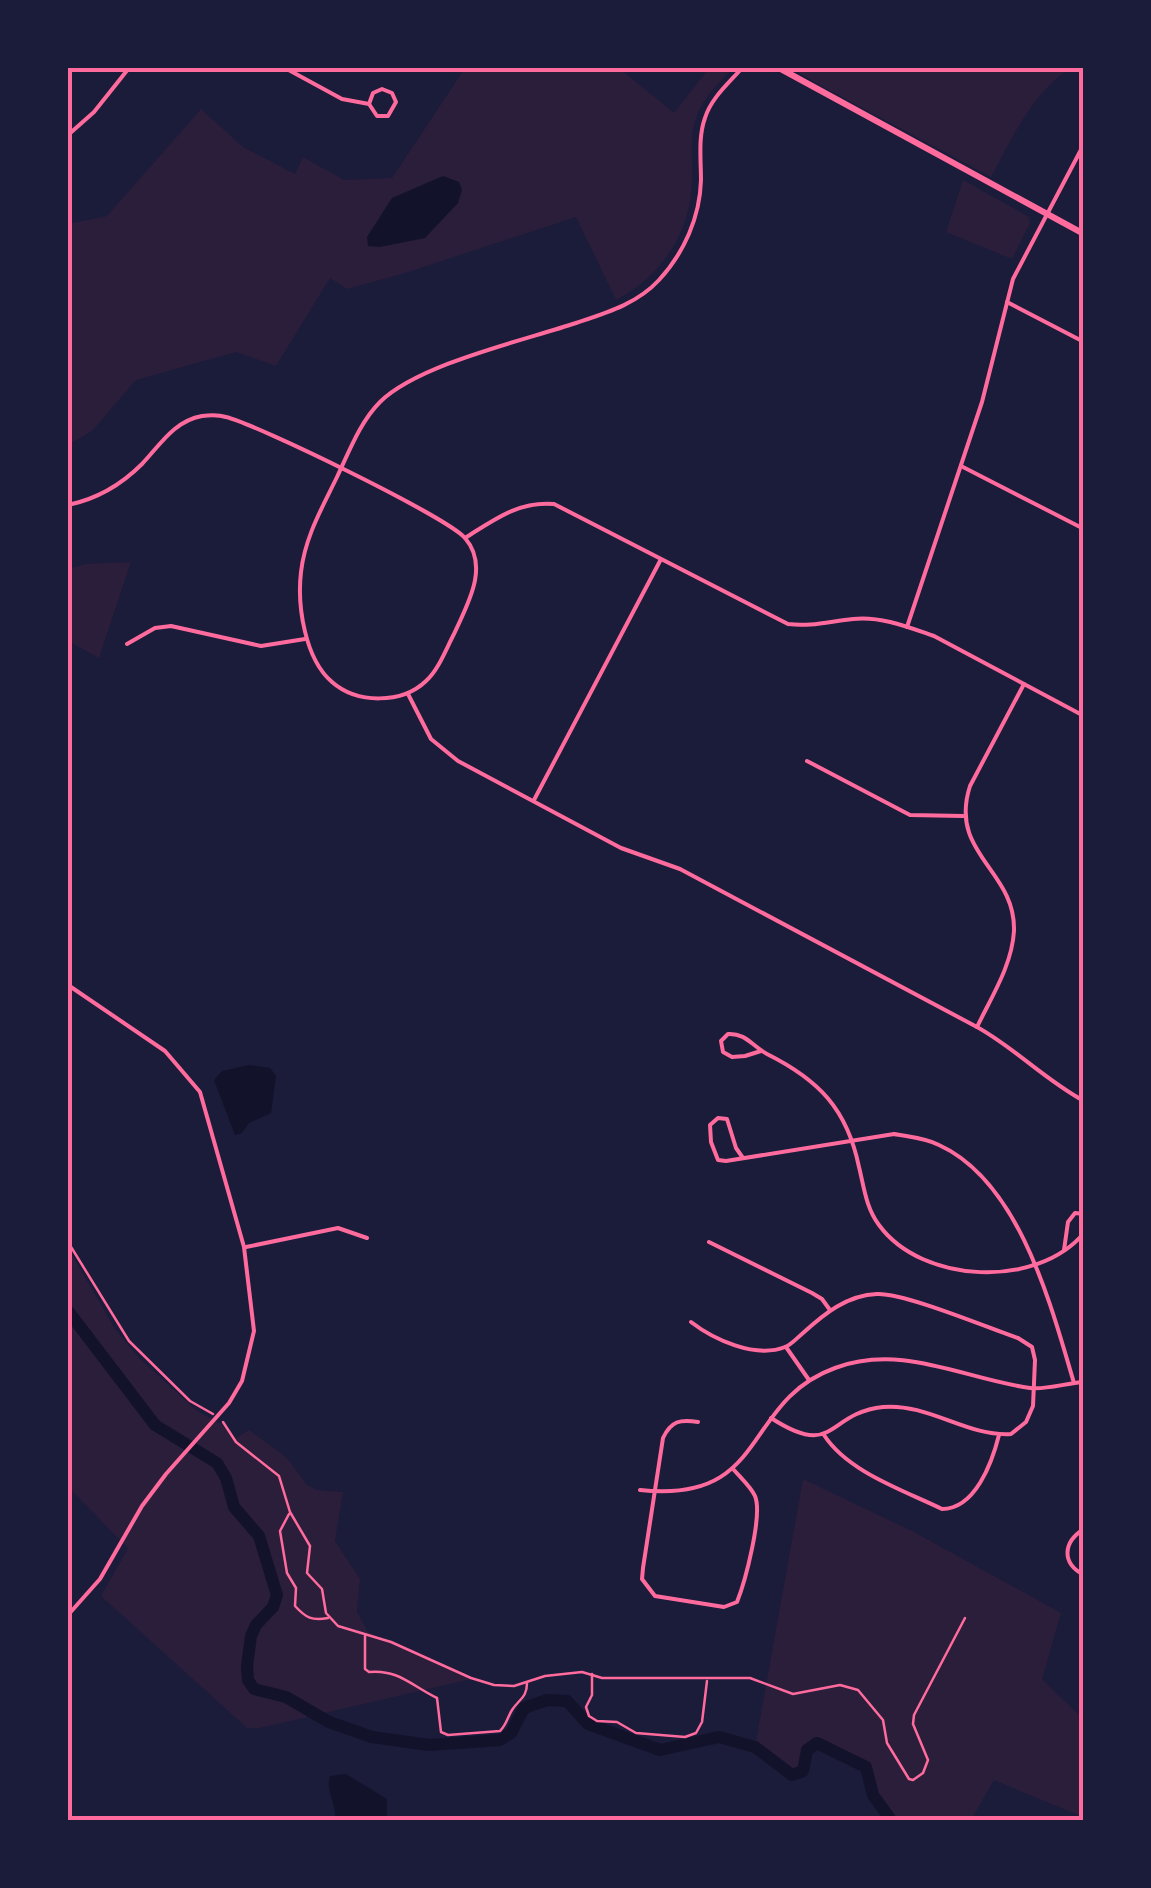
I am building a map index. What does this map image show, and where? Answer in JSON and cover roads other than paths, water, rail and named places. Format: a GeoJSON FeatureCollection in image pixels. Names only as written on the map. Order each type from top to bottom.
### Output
{"type":"FeatureCollection","features":[{"type":"Feature","properties":{"kind":"main road"},"geometry":{"type":"LineString","coordinates":[[779,68],[1084,234]]}},
{"type":"Feature","properties":{"kind":"street"},"geometry":{"type":"LineString","coordinates":[[68,135],[94,112],[129,68]]}},
{"type":"Feature","properties":{"kind":"street"},"geometry":{"type":"LineString","coordinates":[[286,68],[342,99],[368,104]]}},
{"type":"Feature","properties":{"kind":"street"},"geometry":{"type":"LineString","coordinates":[[68,505],[88,501],[116,486],[182,424],[203,416],[224,416],[246,424],[340,470],[430,513],[465,538],[474,559],[476,580],[441,660],[427,681],[408,694],[359,697],[333,684],[317,665],[307,638],[300,580],[304,550],[340,470],[369,416],[399,386],[419,375],[613,311],[657,283],[687,240],[696,212],[705,117],[712,101],[742,68]]}},
{"type":"Feature","properties":{"kind":"street"},"geometry":{"type":"LineString","coordinates":[[382,90],[392,93],[396,102],[392,113],[382,117],[372,113],[368,104],[373,93],[382,90]]}},
{"type":"Feature","properties":{"kind":"street"},"geometry":{"type":"LineString","coordinates":[[907,627],[996,356],[1021,259],[1084,144]]}},
{"type":"Feature","properties":{"kind":"street"},"geometry":{"type":"LineString","coordinates":[[1007,302],[1084,342]]}},
{"type":"Feature","properties":{"kind":"street"},"geometry":{"type":"LineString","coordinates":[[961,466],[1084,529]]}},
{"type":"Feature","properties":{"kind":"street"},"geometry":{"type":"LineString","coordinates":[[465,538],[509,510],[538,502],[554,504],[788,624],[868,619],[907,627],[934,636],[1084,716]]}},
{"type":"Feature","properties":{"kind":"street"},"geometry":{"type":"LineString","coordinates":[[534,800],[661,559]]}},
{"type":"Feature","properties":{"kind":"street"},"geometry":{"type":"LineString","coordinates":[[127,644],[155,628],[170,626],[260,646],[307,638]]}},
{"type":"Feature","properties":{"kind":"street"},"geometry":{"type":"LineString","coordinates":[[977,1026],[1008,964],[1014,928],[1007,896],[968,836],[963,816],[970,786],[1024,684]]}},
{"type":"Feature","properties":{"kind":"street"},"geometry":{"type":"LineString","coordinates":[[408,694],[431,740],[442,750],[622,848],[680,869],[977,1026],[1084,1101]]}},
{"type":"Feature","properties":{"kind":"street"},"geometry":{"type":"LineString","coordinates":[[806,762],[910,814],[963,816]]}},
{"type":"Feature","properties":{"kind":"street"},"geometry":{"type":"LineString","coordinates":[[68,985],[165,1052],[200,1092],[244,1248],[254,1332],[242,1381],[217,1418],[142,1506],[100,1579],[68,1615]]}},
{"type":"Feature","properties":{"kind":"street"},"geometry":{"type":"LineString","coordinates":[[761,1051],[732,1056],[722,1052],[720,1041],[728,1034],[738,1034],[812,1081],[831,1100],[853,1140],[865,1195],[875,1220],[888,1236],[909,1251],[955,1270],[989,1274],[1017,1270],[1064,1250],[1084,1232]]}},
{"type":"Feature","properties":{"kind":"street"},"geometry":{"type":"LineString","coordinates":[[743,1158],[728,1119],[718,1118],[710,1126],[718,1160],[743,1158],[894,1134],[922,1138],[962,1158],[1014,1220],[1043,1282],[1074,1383]]}},
{"type":"Feature","properties":{"kind":"street"},"geometry":{"type":"LineString","coordinates":[[1064,1250],[1068,1222],[1075,1213],[1084,1214]]}},
{"type":"Feature","properties":{"kind":"street"},"geometry":{"type":"LineString","coordinates":[[244,1248],[338,1228],[367,1238]]}},
{"type":"Feature","properties":{"kind":"street"},"geometry":{"type":"LineString","coordinates":[[709,1242],[812,1293],[830,1310]]}},
{"type":"Feature","properties":{"kind":"street"},"geometry":{"type":"LineString","coordinates":[[691,1322],[708,1335],[766,1350],[786,1347],[830,1310],[861,1296],[880,1294],[1018,1338],[1032,1347],[1033,1406],[1026,1422],[1011,1434],[999,1435],[926,1412],[893,1408],[859,1414],[824,1435],[804,1436],[771,1418]]}},
{"type":"Feature","properties":{"kind":"street"},"geometry":{"type":"LineString","coordinates":[[786,1347],[809,1380]]}},
{"type":"Feature","properties":{"kind":"street"},"geometry":{"type":"LineString","coordinates":[[640,1490],[682,1492],[734,1470],[790,1394],[809,1380],[846,1364],[907,1359],[1034,1389],[1084,1382]]}},
{"type":"Feature","properties":{"kind":"street"},"geometry":{"type":"LineString","coordinates":[[698,1422],[682,1420],[669,1426],[663,1438],[643,1568],[646,1587],[655,1596],[724,1608],[737,1602],[757,1511],[755,1494],[734,1470]]}},
{"type":"Feature","properties":{"kind":"street"},"geometry":{"type":"LineString","coordinates":[[824,1435],[834,1452],[851,1462],[942,1509],[953,1509],[965,1503],[995,1452],[999,1435]]}},
{"type":"Feature","properties":{"kind":"street"},"geometry":{"type":"LineString","coordinates":[[1084,1529],[1072,1537],[1067,1553],[1070,1566],[1084,1575]]}},
{"type":"Feature","properties":{"kind":"waterway"},"geometry":{"type":"LineString","coordinates":[[68,1311],[155,1425],[217,1463],[234,1507],[259,1536],[277,1595],[273,1607],[251,1636],[247,1666],[248,1680],[254,1689],[286,1697],[329,1722],[372,1737],[429,1745],[500,1740],[511,1733],[524,1708],[547,1700],[567,1701],[588,1724],[660,1750],[719,1737],[755,1747],[792,1775],[803,1771],[807,1750],[817,1743],[866,1767],[873,1795],[891,1820]]}}]}
